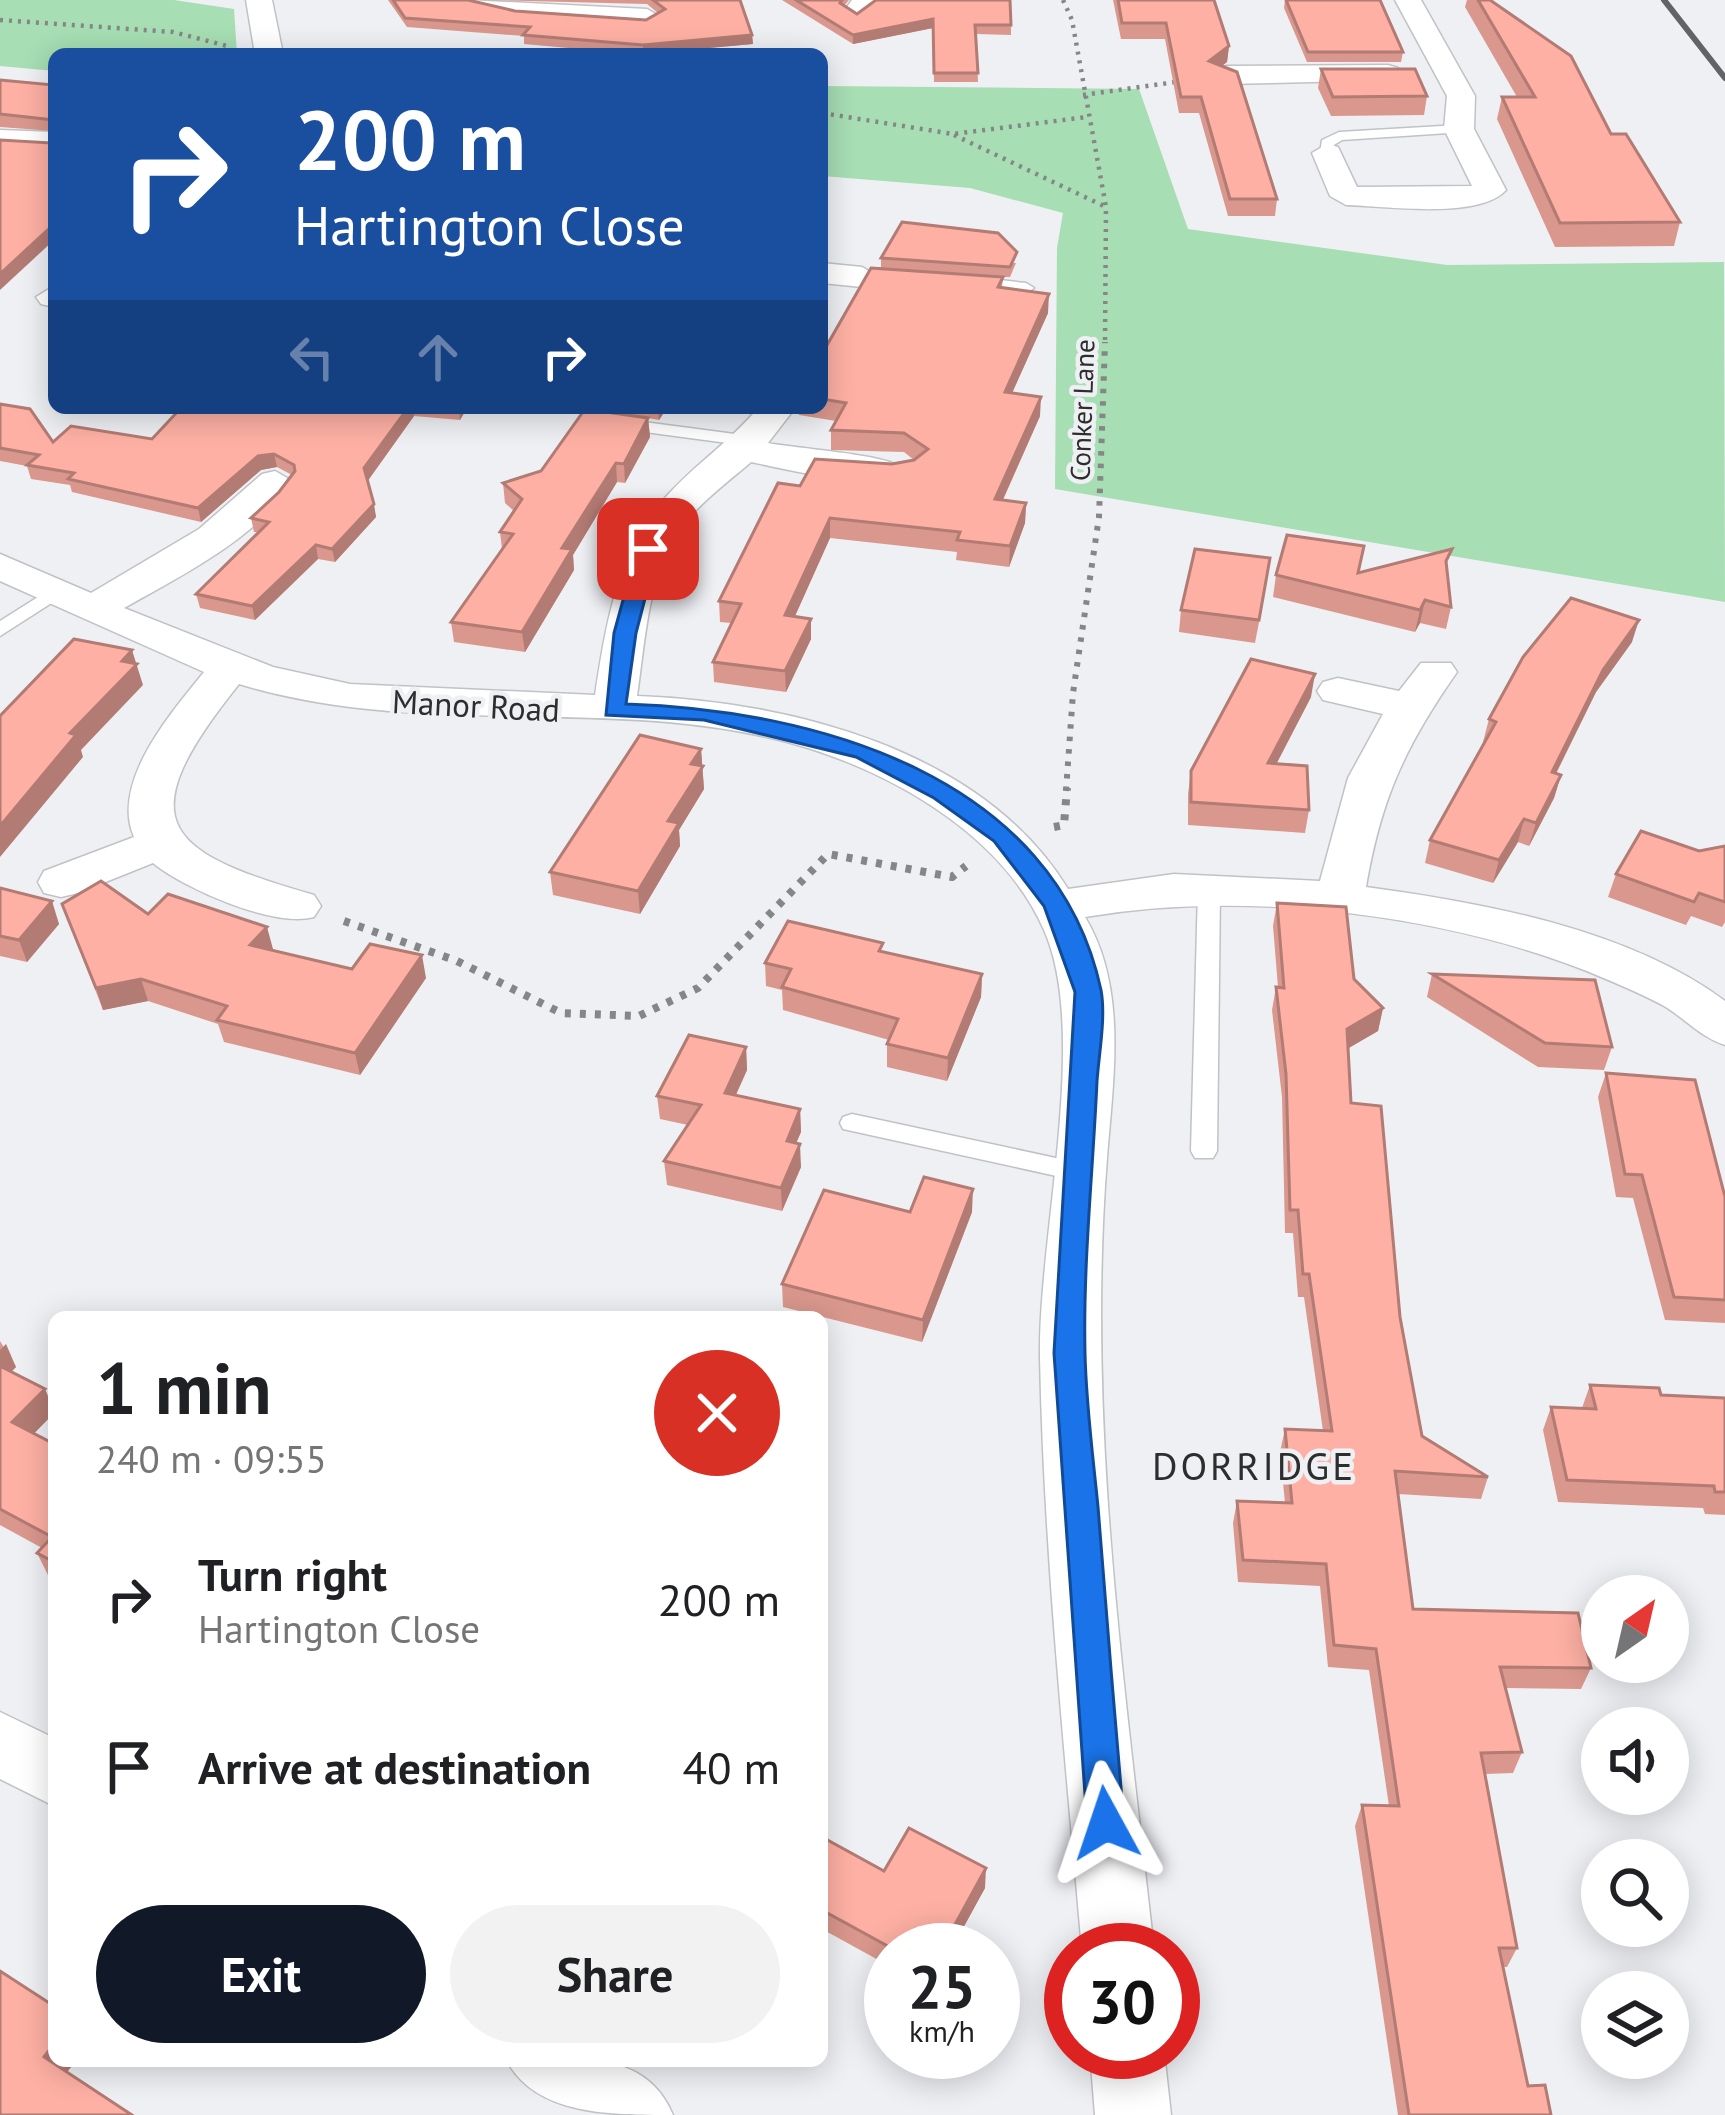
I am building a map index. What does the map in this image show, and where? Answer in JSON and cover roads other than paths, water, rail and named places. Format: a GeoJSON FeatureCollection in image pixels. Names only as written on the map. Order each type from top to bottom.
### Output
{"type":"FeatureCollection","features":[{"type":"Feature","properties":{"kind":"street"},"geometry":{"type":"LineString","coordinates":[[259,0],[268,48]]}},
{"type":"Feature","properties":{"kind":"street"},"geometry":{"type":"LineString","coordinates":[[480,0],[647,17]]}},
{"type":"Feature","properties":{"kind":"street"},"geometry":{"type":"LineString","coordinates":[[1327,153],[1346,196],[1481,196],[1490,190],[1460,130],[1455,85],[1408,0]]}},
{"type":"Feature","properties":{"kind":"street"},"geometry":{"type":"LineString","coordinates":[[1226,75],[1271,62],[1455,85]]}},
{"type":"Feature","properties":{"kind":"street"},"geometry":{"type":"LineString","coordinates":[[0,139],[48,141]]}},
{"type":"Feature","properties":{"kind":"street"},"geometry":{"type":"LineString","coordinates":[[828,273],[871,277]]}},
{"type":"Feature","properties":{"kind":"street"},"geometry":{"type":"LineString","coordinates":[[614,710],[625,633],[648,549],[680,504],[747,445],[772,414]]}},
{"type":"Feature","properties":{"kind":"street"},"geometry":{"type":"LineString","coordinates":[[747,445],[818,465],[904,468]]}},
{"type":"Feature","properties":{"kind":"street"},"geometry":{"type":"LineString","coordinates":[[75,600],[172,565],[247,513],[275,482]]}},
{"type":"Feature","properties":{"kind":"street","name":"Manor Road"},"geometry":{"type":"LineString","coordinates":[[0,566],[228,670],[344,696],[441,707],[704,713],[864,752],[943,793],[1003,836],[1037,874],[1056,906],[1088,992],[1069,1353],[1116,1923]]}},
{"type":"Feature","properties":{"kind":"street"},"geometry":{"type":"LineString","coordinates":[[159,844],[153,784],[201,704],[228,670]]}},
{"type":"Feature","properties":{"kind":"street"},"geometry":{"type":"LineString","coordinates":[[1338,691],[1422,689],[1355,807],[1340,898]]}},
{"type":"Feature","properties":{"kind":"street"},"geometry":{"type":"LineString","coordinates":[[61,882],[159,844]]}},
{"type":"Feature","properties":{"kind":"street"},"geometry":{"type":"LineString","coordinates":[[159,844],[228,884],[297,906]]}},
{"type":"Feature","properties":{"kind":"street"},"geometry":{"type":"LineString","coordinates":[[1056,906],[1176,888],[1340,898],[1468,920],[1612,964],[1718,1006]]}},
{"type":"Feature","properties":{"kind":"street"},"geometry":{"type":"LineString","coordinates":[[0,1743],[48,1771]]}},
{"type":"Feature","properties":{"kind":"street"},"geometry":{"type":"LineString","coordinates":[[554,2067],[635,2115]]}},
{"type":"Feature","properties":{"kind":"street"},"geometry":{"type":"LineString","coordinates":[[1130,2079],[1133,2115]]}},
{"type":"Feature","properties":{"kind":"lane"},"geometry":{"type":"LineString","coordinates":[[1327,153],[1327,143],[1339,136],[1460,130]]}},
{"type":"Feature","properties":{"kind":"lane"},"geometry":{"type":"LineString","coordinates":[[943,279],[1026,288]]}},
{"type":"Feature","properties":{"kind":"lane"},"geometry":{"type":"LineString","coordinates":[[595,421],[747,445]]}},
{"type":"Feature","properties":{"kind":"lane"},"geometry":{"type":"LineString","coordinates":[[0,630],[75,600]]}},
{"type":"Feature","properties":{"kind":"lane"},"geometry":{"type":"LineString","coordinates":[[1204,1151],[1208,890]]}},
{"type":"Feature","properties":{"kind":"lane"},"geometry":{"type":"LineString","coordinates":[[852,1124],[1078,1172]]}},
{"type":"Feature","properties":{"kind":"railway"},"geometry":{"type":"LineString","coordinates":[[1664,0],[1725,78]]}},
{"type":"Feature","properties":{"kind":"district","name":"DORRIDGE"},"geometry":{"type":"Point","coordinates":[1254,1465]}}]}
